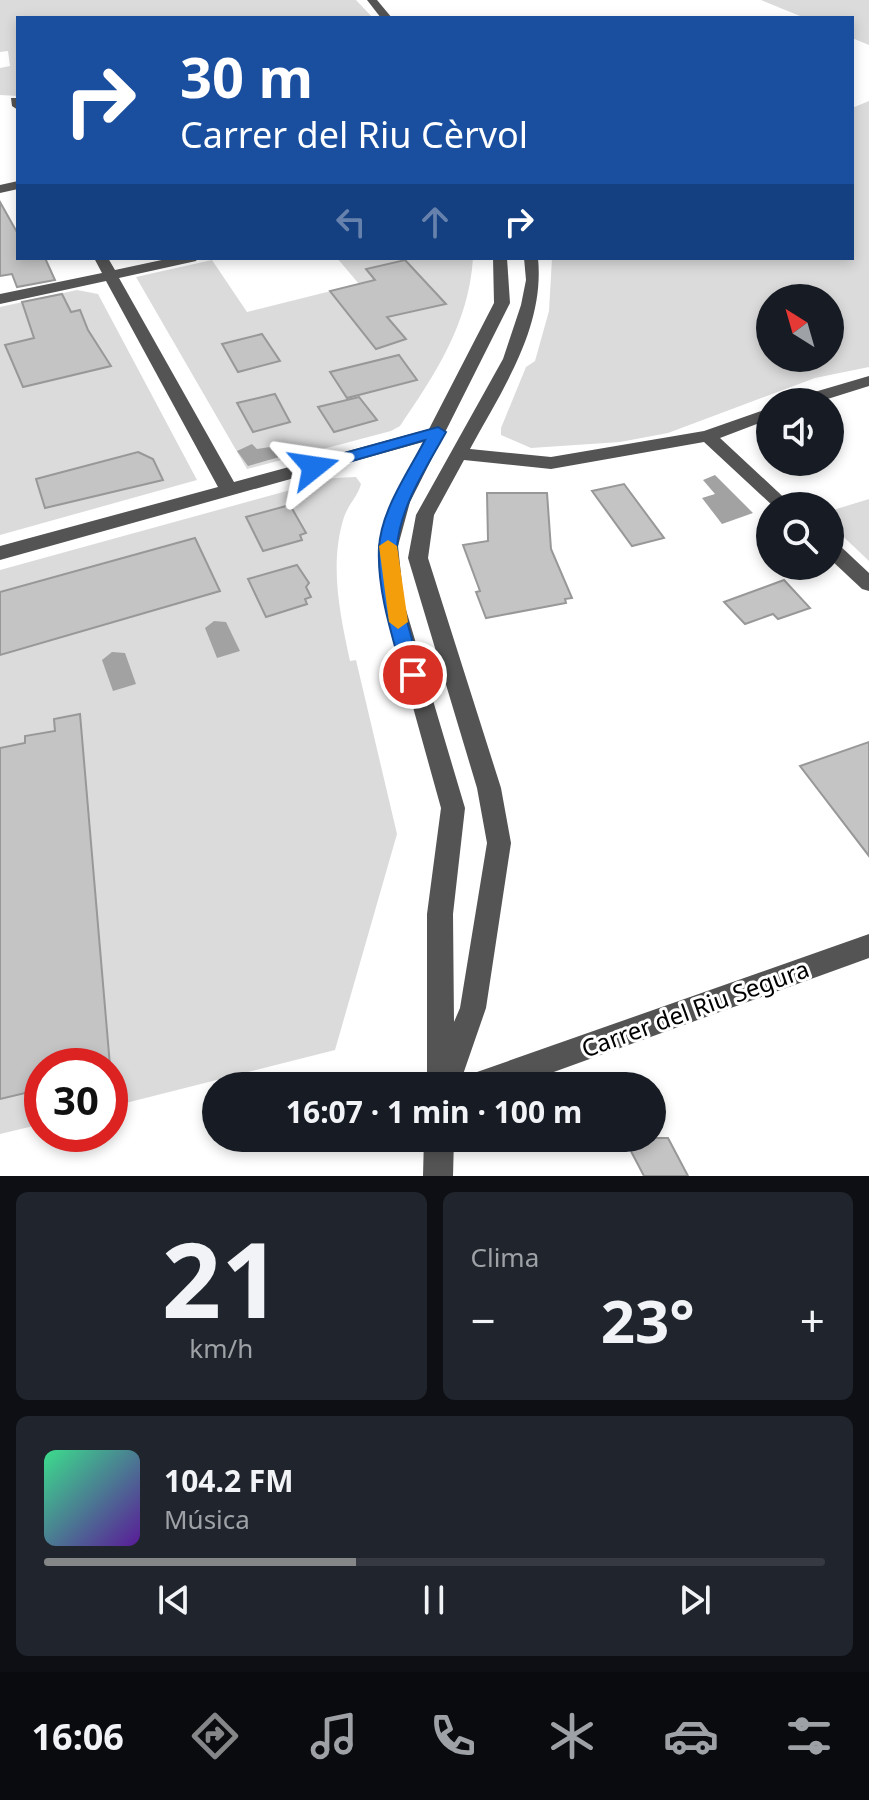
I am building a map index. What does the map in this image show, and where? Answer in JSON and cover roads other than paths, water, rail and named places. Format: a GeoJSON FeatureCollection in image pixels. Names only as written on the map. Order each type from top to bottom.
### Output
{"type":"FeatureCollection","features":[{"type":"Feature","properties":{"kind":"street"},"geometry":{"type":"LineString","coordinates":[[372,0],[385,16]]}},
{"type":"Feature","properties":{"kind":"street"},"geometry":{"type":"LineString","coordinates":[[102,260],[229,490]]}},
{"type":"Feature","properties":{"kind":"street"},"geometry":{"type":"LineString","coordinates":[[0,299],[182,260]]}},
{"type":"Feature","properties":{"kind":"street"},"geometry":{"type":"LineString","coordinates":[[443,1072],[440,914],[453,808],[394,603],[388,546],[401,502],[502,303],[500,260]]}},
{"type":"Feature","properties":{"kind":"street"},"geometry":{"type":"LineString","coordinates":[[448,1072],[473,1008],[499,843],[489,788],[418,558],[425,515],[511,359],[529,305],[533,280],[531,260]]}},
{"type":"Feature","properties":{"kind":"street"},"geometry":{"type":"LineString","coordinates":[[844,389],[869,381]]}},
{"type":"Feature","properties":{"kind":"street"},"geometry":{"type":"LineString","coordinates":[[461,454],[551,463],[708,436],[756,418]]}},
{"type":"Feature","properties":{"kind":"street"},"geometry":{"type":"LineString","coordinates":[[0,553],[438,432]]}},
{"type":"Feature","properties":{"kind":"street"},"geometry":{"type":"LineString","coordinates":[[708,436],[769,492]]}},
{"type":"Feature","properties":{"kind":"street"},"geometry":{"type":"LineString","coordinates":[[844,561],[869,584]]}},
{"type":"Feature","properties":{"kind":"street","name":"Carrer del Riu Segura"},"geometry":{"type":"LineString","coordinates":[[516,1072],[869,946]]}},
{"type":"Feature","properties":{"kind":"street"},"geometry":{"type":"LineString","coordinates":[[438,1176],[439,1152]]}}]}
